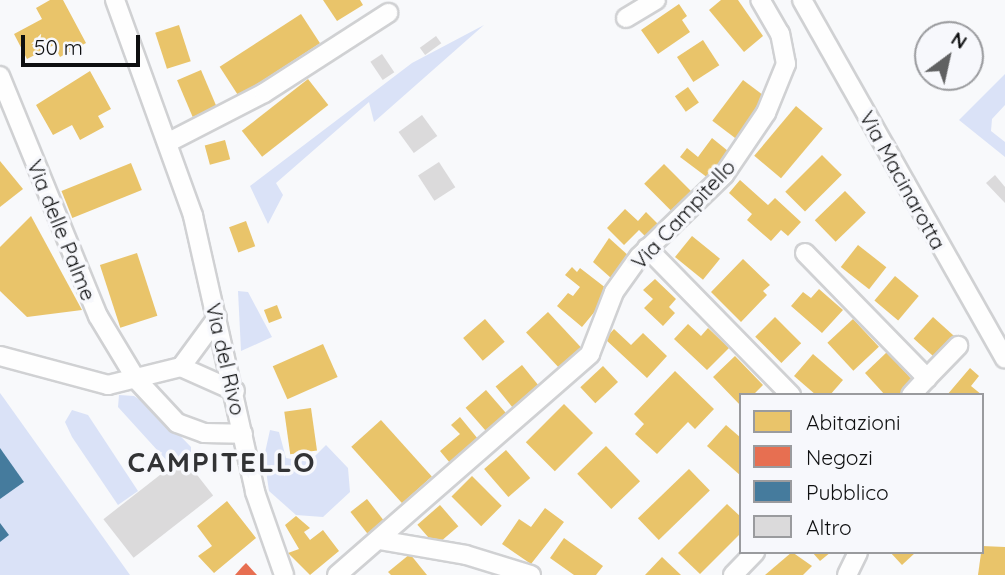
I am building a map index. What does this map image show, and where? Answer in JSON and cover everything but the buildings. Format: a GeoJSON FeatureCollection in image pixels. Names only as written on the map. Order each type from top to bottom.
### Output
{"type":"FeatureCollection","features":[{"type":"Feature","properties":{"kind":"street","name":"Via del Rivo"},"geometry":{"type":"LineString","coordinates":[[115,0],[169,142],[193,216],[235,391],[255,492],[284,575]]}},
{"type":"Feature","properties":{"kind":"street"},"geometry":{"type":"LineString","coordinates":[[626,18],[656,0]]}},
{"type":"Feature","properties":{"kind":"street","name":"Via Campitello"},"geometry":{"type":"LineString","coordinates":[[337,575],[590,354],[614,292],[647,248],[724,175],[766,113],[786,64],[780,34],[760,0]]}},
{"type":"Feature","properties":{"kind":"street","name":"Via Macinarotta"},"geometry":{"type":"LineString","coordinates":[[807,3],[1005,359]]}},
{"type":"Feature","properties":{"kind":"street"},"geometry":{"type":"LineString","coordinates":[[169,142],[264,93],[388,13]]}},
{"type":"Feature","properties":{"kind":"street","name":"Via delle Palme"},"geometry":{"type":"LineString","coordinates":[[0,76],[93,304],[136,379],[177,423],[204,433],[243,434]]}},
{"type":"Feature","properties":{"kind":"street"},"geometry":{"type":"LineString","coordinates":[[647,248],[789,393]]}},
{"type":"Feature","properties":{"kind":"street"},"geometry":{"type":"LineString","coordinates":[[805,253],[927,378]]}},
{"type":"Feature","properties":{"kind":"street"},"geometry":{"type":"LineString","coordinates":[[0,356],[108,385],[181,367],[217,318]]}},
{"type":"Feature","properties":{"kind":"street"},"geometry":{"type":"LineString","coordinates":[[913,393],[958,346]]}},
{"type":"Feature","properties":{"kind":"street"},"geometry":{"type":"LineString","coordinates":[[181,367],[235,391]]}},
{"type":"Feature","properties":{"kind":"street"},"geometry":{"type":"LineString","coordinates":[[380,540],[466,555],[531,575]]}},
{"type":"Feature","properties":{"kind":"street"},"geometry":{"type":"LineString","coordinates":[[733,575],[753,554]]}},
{"type":"Feature","properties":{"kind":"street"},"geometry":{"type":"LineString","coordinates":[[847,575],[857,554]]}},
{"type":"Feature","properties":{"kind":"shaded area"},"geometry":{"type":"Polygon","coordinates":[[[484,25],[374,122],[369,102],[276,183],[283,195],[268,224],[250,186],[412,63],[484,25]]]}},
{"type":"Feature","properties":{"kind":"shaded area"},"geometry":{"type":"Polygon","coordinates":[[[1005,74],[1005,105],[992,119],[991,131],[1005,142],[1005,157],[959,120],[1005,74]]]}},
{"type":"Feature","properties":{"kind":"shaded area"},"geometry":{"type":"Polygon","coordinates":[[[238,291],[248,292],[272,337],[241,351],[238,291]]]}},
{"type":"Feature","properties":{"kind":"shaded area"},"geometry":{"type":"Polygon","coordinates":[[[0,393],[3,397],[130,575],[0,575],[0,393]]]}},
{"type":"Feature","properties":{"kind":"shaded area"},"geometry":{"type":"Polygon","coordinates":[[[119,395],[134,396],[154,409],[191,447],[191,461],[183,457],[168,462],[118,407],[119,395]]]}},
{"type":"Feature","properties":{"kind":"shaded area"},"geometry":{"type":"Polygon","coordinates":[[[72,410],[88,415],[138,491],[118,505],[72,437],[65,422],[72,410]]]}},
{"type":"Feature","properties":{"kind":"shaded area"},"geometry":{"type":"Polygon","coordinates":[[[270,430],[279,432],[286,458],[309,462],[326,445],[348,468],[350,492],[323,517],[296,515],[269,491],[264,457],[270,430]]]}},
{"type":"Feature","properties":{"kind":"district","name":"CAMPITELLO"},"geometry":{"type":"Point","coordinates":[222,462]}}]}
